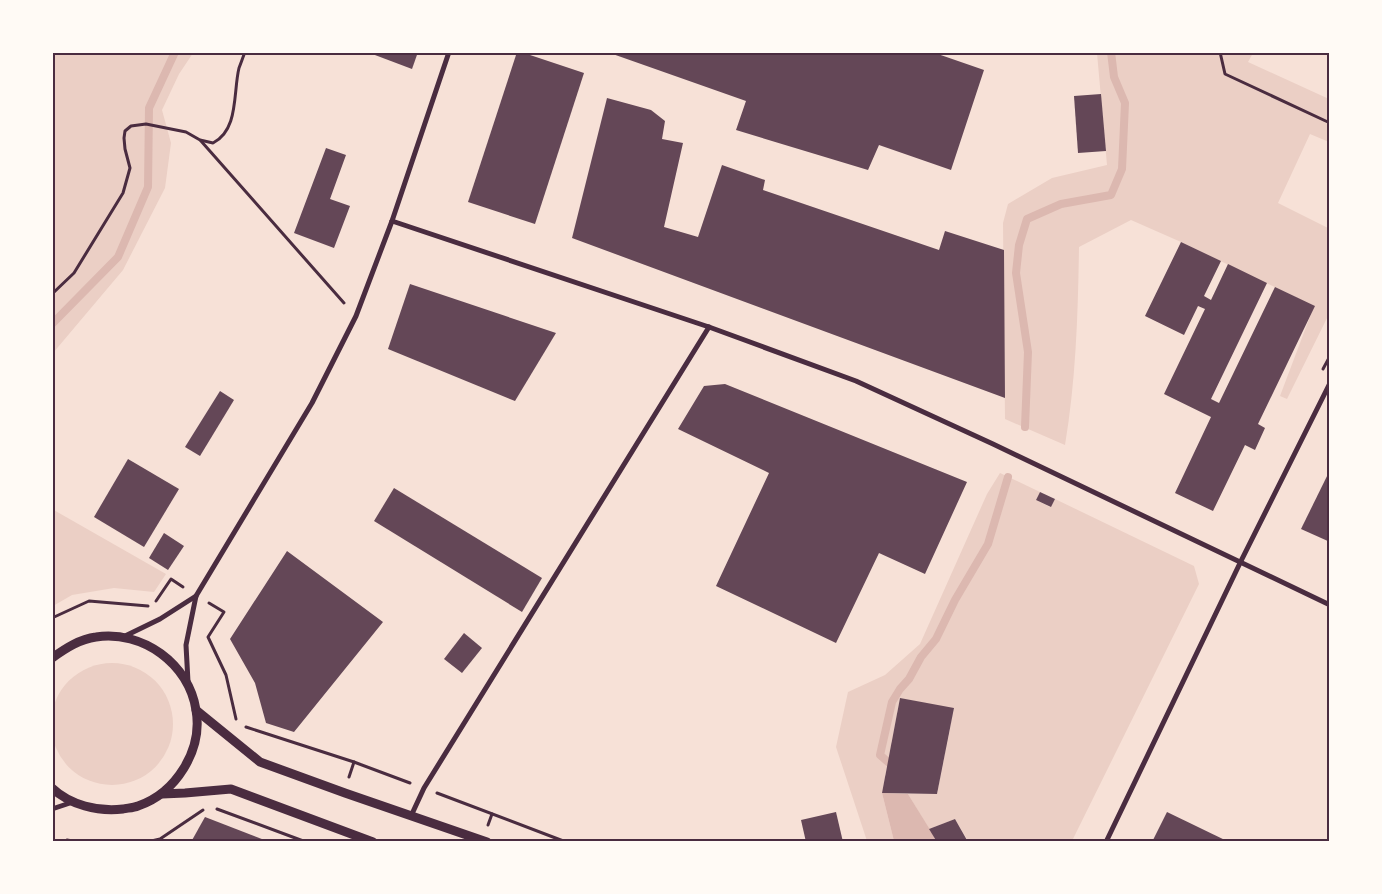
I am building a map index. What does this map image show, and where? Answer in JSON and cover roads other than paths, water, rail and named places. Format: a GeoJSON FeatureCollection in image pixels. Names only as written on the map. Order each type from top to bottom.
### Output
{"type":"FeatureCollection","features":[{"type":"Feature","properties":{"kind":"street"},"geometry":{"type":"LineString","coordinates":[[52,788],[59,794],[84,806],[111,810],[138,806],[162,794],[179,777],[190,757],[197,734],[196,710],[188,684],[186,645],[196,596],[312,403],[356,316],[392,221],[450,52]]}},
{"type":"Feature","properties":{"kind":"street"},"geometry":{"type":"LineString","coordinates":[[392,221],[709,327],[856,381],[1241,561],[1330,605]]}},
{"type":"Feature","properties":{"kind":"street"},"geometry":{"type":"LineString","coordinates":[[412,816],[424,788],[709,327]]}},
{"type":"Feature","properties":{"kind":"street"},"geometry":{"type":"LineString","coordinates":[[1106,842],[1241,561],[1330,383]]}},
{"type":"Feature","properties":{"kind":"street"},"geometry":{"type":"LineString","coordinates":[[123,637],[160,619],[196,596]]}},
{"type":"Feature","properties":{"kind":"street"},"geometry":{"type":"LineString","coordinates":[[52,658],[71,645],[96,637],[123,637],[148,645],[171,661],[188,684]]}},
{"type":"Feature","properties":{"kind":"street"},"geometry":{"type":"LineString","coordinates":[[196,710],[260,762],[487,842]]}},
{"type":"Feature","properties":{"kind":"street"},"geometry":{"type":"LineString","coordinates":[[162,794],[230,789],[373,842]]}},
{"type":"Feature","properties":{"kind":"street"},"geometry":{"type":"LineString","coordinates":[[52,808],[74,802]]}},
{"type":"Feature","properties":{"kind":"waterway"},"geometry":{"type":"LineString","coordinates":[[52,324],[118,257],[148,187],[149,108],[175,52]]}},
{"type":"Feature","properties":{"kind":"waterway"},"geometry":{"type":"LineString","coordinates":[[1025,427],[1028,352],[1016,273],[1019,245],[1027,219],[1061,204],[1111,195],[1122,169],[1125,103],[1114,77],[1111,52]]}},
{"type":"Feature","properties":{"kind":"waterway"},"geometry":{"type":"LineString","coordinates":[[888,762],[880,755],[892,702],[909,679],[921,657],[936,639],[955,600],[988,544],[1008,477]]}}]}
